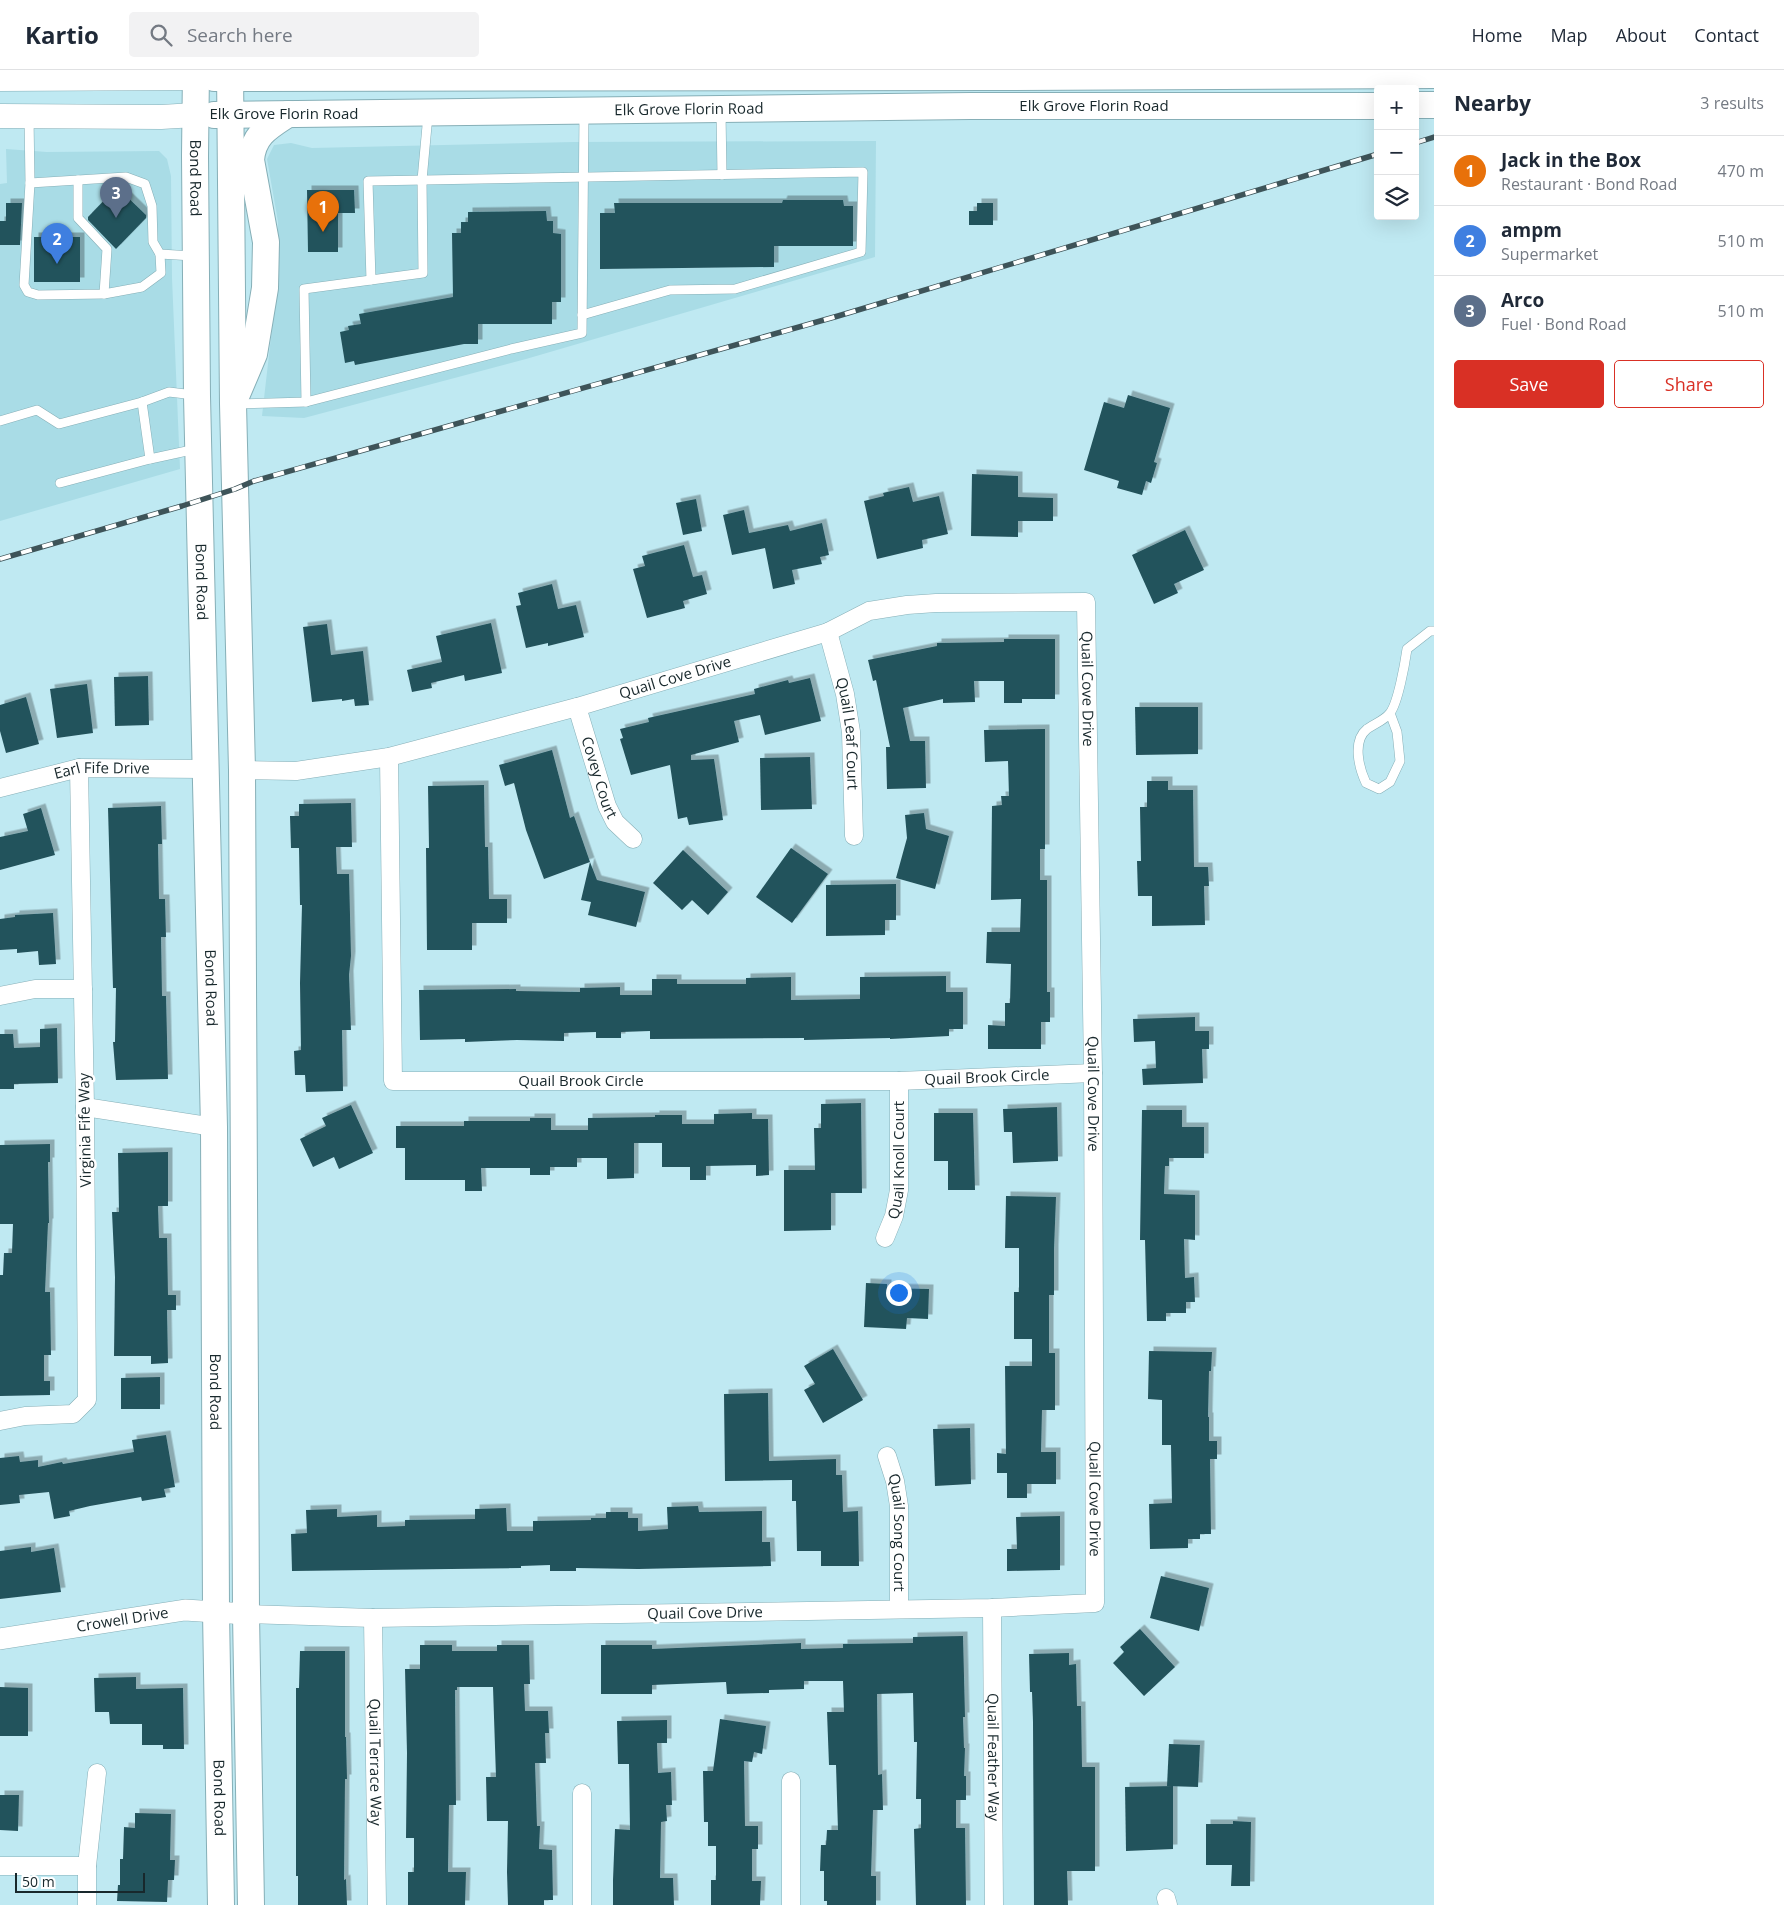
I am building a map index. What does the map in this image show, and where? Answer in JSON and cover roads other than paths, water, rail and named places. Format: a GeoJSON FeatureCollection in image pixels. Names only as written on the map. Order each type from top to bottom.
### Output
{"type":"FeatureCollection","features":[{"type":"Feature","properties":{"kind":"main road","name":"Elk Grove Florin Road"},"geometry":{"type":"LineString","coordinates":[[0,79],[196,74],[385,73],[674,74],[829,78],[997,74],[1434,75]]}},
{"type":"Feature","properties":{"kind":"main road","name":"Bond Road"},"geometry":{"type":"LineString","coordinates":[[196,74],[197,396],[214,1127],[216,1612],[221,1905]]}},
{"type":"Feature","properties":{"kind":"main road","name":"Bond Road"},"geometry":{"type":"LineString","coordinates":[[230,74],[233,404],[242,770],[246,1614],[250,1905]]}},
{"type":"Feature","properties":{"kind":"main road"},"geometry":{"type":"LineString","coordinates":[[613,110],[636,94],[660,95],[669,90],[674,74]]}},
{"type":"Feature","properties":{"kind":"main road"},"geometry":{"type":"LineString","coordinates":[[721,109],[736,96],[780,94],[808,87],[829,78]]}},
{"type":"Feature","properties":{"kind":"main road"},"geometry":{"type":"LineString","coordinates":[[1419,106],[1434,105]]}},
{"type":"Feature","properties":{"kind":"main road","name":"Elk Grove Florin Road"},"geometry":{"type":"LineString","coordinates":[[0,116],[161,117],[230,114],[428,114],[584,110],[995,106],[1374,106]]}},
{"type":"Feature","properties":{"kind":"main road"},"geometry":{"type":"LineString","coordinates":[[233,404],[254,354],[265,288],[266,242],[251,160],[253,146],[265,128],[288,114]]}},
{"type":"Feature","properties":{"kind":"main road"},"geometry":{"type":"LineString","coordinates":[[201,578],[214,613],[221,662],[222,724],[225,740],[228,750],[242,770]]}},
{"type":"Feature","properties":{"kind":"main road"},"geometry":{"type":"LineString","coordinates":[[205,769],[219,777],[223,786],[226,808],[229,944],[242,970]]}},
{"type":"Feature","properties":{"kind":"main road"},"geometry":{"type":"LineString","coordinates":[[214,1127],[222,1130],[230,1141],[233,1274],[244,1305]]}},
{"type":"Feature","properties":{"kind":"street"},"geometry":{"type":"LineString","coordinates":[[995,106],[997,74]]}},
{"type":"Feature","properties":{"kind":"street"},"geometry":{"type":"LineString","coordinates":[[1028,74],[1028,106]]}},
{"type":"Feature","properties":{"kind":"street","name":"Quail Cove Drive"},"geometry":{"type":"LineString","coordinates":[[242,770],[296,771],[389,757],[578,707],[828,632],[869,611],[907,605],[1086,602],[1093,1074],[1095,1603],[900,1610],[373,1618],[246,1614]]}},
{"type":"Feature","properties":{"kind":"street","name":"Quail Leaf Court"},"geometry":{"type":"LineString","coordinates":[[828,632],[846,694],[851,732],[854,836]]}},
{"type":"Feature","properties":{"kind":"street","name":"Covey Court"},"geometry":{"type":"LineString","coordinates":[[578,707],[607,806],[614,822],[633,839]]}},
{"type":"Feature","properties":{"kind":"street","name":"Quail Brook Circle"},"geometry":{"type":"LineString","coordinates":[[389,757],[393,1081],[900,1081],[1093,1074]]}},
{"type":"Feature","properties":{"kind":"street","name":"Earl Fife Drive"},"geometry":{"type":"LineString","coordinates":[[0,788],[79,768],[205,769]]}},
{"type":"Feature","properties":{"kind":"street","name":"Virginia Fife Way"},"geometry":{"type":"LineString","coordinates":[[0,1421],[25,1416],[73,1414],[87,1400],[85,1107],[79,768]]}},
{"type":"Feature","properties":{"kind":"street"},"geometry":{"type":"LineString","coordinates":[[0,996],[35,989],[83,989]]}},
{"type":"Feature","properties":{"kind":"street","name":"Quail Knoll Court"},"geometry":{"type":"LineString","coordinates":[[884,1238],[894,1216],[900,1190],[900,1081]]}},
{"type":"Feature","properties":{"kind":"street"},"geometry":{"type":"LineString","coordinates":[[85,1107],[214,1127]]}},
{"type":"Feature","properties":{"kind":"street","name":"Quail Song Court"},"geometry":{"type":"LineString","coordinates":[[886,1456],[895,1481],[899,1506],[900,1610]]}},
{"type":"Feature","properties":{"kind":"street","name":"Quail Feather Way"},"geometry":{"type":"LineString","coordinates":[[992,1608],[994,1905]]}},
{"type":"Feature","properties":{"kind":"street","name":"Crowell Drive"},"geometry":{"type":"LineString","coordinates":[[0,1639],[185,1610],[246,1614]]}},
{"type":"Feature","properties":{"kind":"street","name":"Quail Terrace Way"},"geometry":{"type":"LineString","coordinates":[[373,1618],[377,1905]]}},
{"type":"Feature","properties":{"kind":"street"},"geometry":{"type":"LineString","coordinates":[[87,1905],[87,1866],[97,1773]]}},
{"type":"Feature","properties":{"kind":"street"},"geometry":{"type":"LineString","coordinates":[[791,1781],[792,1905]]}},
{"type":"Feature","properties":{"kind":"street"},"geometry":{"type":"LineString","coordinates":[[582,1793],[582,1905]]}},
{"type":"Feature","properties":{"kind":"street"},"geometry":{"type":"LineString","coordinates":[[0,1866],[87,1866]]}},
{"type":"Feature","properties":{"kind":"lane"},"geometry":{"type":"LineString","coordinates":[[721,109],[722,175]]}},
{"type":"Feature","properties":{"kind":"lane"},"geometry":{"type":"LineString","coordinates":[[233,404],[306,402],[511,349],[582,333],[584,110]]}},
{"type":"Feature","properties":{"kind":"lane"},"geometry":{"type":"LineString","coordinates":[[306,402],[304,289],[423,273],[422,180],[428,114]]}},
{"type":"Feature","properties":{"kind":"lane"},"geometry":{"type":"LineString","coordinates":[[29,116],[30,183],[24,285],[28,292],[38,295],[104,294],[142,287],[161,273],[160,254],[153,242],[152,206],[145,184],[126,177],[30,183]]}},
{"type":"Feature","properties":{"kind":"lane"},"geometry":{"type":"LineString","coordinates":[[371,280],[368,181],[863,172],[861,252],[735,289],[670,290],[582,315]]}},
{"type":"Feature","properties":{"kind":"lane"},"geometry":{"type":"LineString","coordinates":[[78,180],[78,218],[107,249],[104,294]]}},
{"type":"Feature","properties":{"kind":"lane"},"geometry":{"type":"LineString","coordinates":[[160,254],[196,256]]}},
{"type":"Feature","properties":{"kind":"lane"},"geometry":{"type":"LineString","coordinates":[[0,421],[37,410],[59,424],[142,402],[169,392],[197,396]]}},
{"type":"Feature","properties":{"kind":"lane"},"geometry":{"type":"LineString","coordinates":[[142,402],[150,459]]}},
{"type":"Feature","properties":{"kind":"lane"},"geometry":{"type":"LineString","coordinates":[[60,483],[198,448]]}},
{"type":"Feature","properties":{"kind":"lane"},"geometry":{"type":"LineString","coordinates":[[1390,713],[1397,732],[1400,761],[1390,782],[1379,789],[1366,783],[1359,769],[1358,748],[1365,730],[1390,713],[1400,687],[1407,649],[1434,631]]}},
{"type":"Feature","properties":{"kind":"railway"},"geometry":{"type":"LineString","coordinates":[[1419,142],[1434,137]]}},
{"type":"Feature","properties":{"kind":"railway"},"geometry":{"type":"LineString","coordinates":[[0,559],[182,506],[254,481],[838,316],[1374,155]]}},
{"type":"Feature","properties":{"kind":"place","name":"Arco"},"geometry":{"type":"Point","coordinates":[116,218]}},
{"type":"Feature","properties":{"kind":"place","name":"Jack in the Box"},"geometry":{"type":"Point","coordinates":[323,232]}},
{"type":"Feature","properties":{"kind":"place","name":"ampm"},"geometry":{"type":"Point","coordinates":[57,264]}}]}
